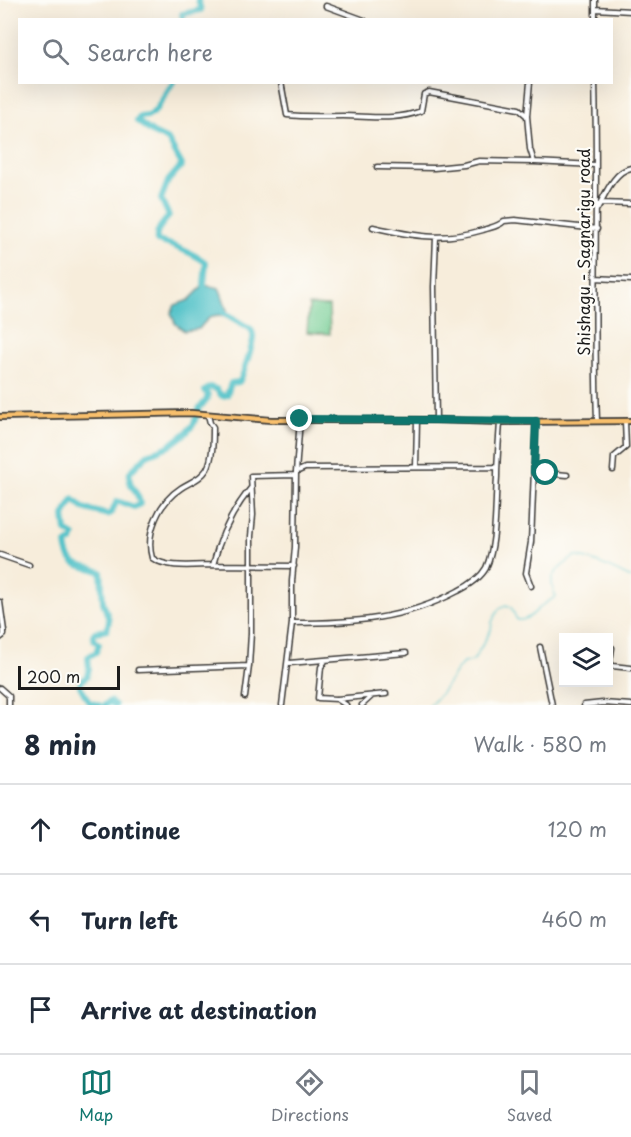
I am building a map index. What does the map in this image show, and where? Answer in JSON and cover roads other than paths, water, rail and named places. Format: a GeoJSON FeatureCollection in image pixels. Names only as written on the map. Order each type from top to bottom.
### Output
{"type":"FeatureCollection","features":[{"type":"Feature","properties":{"kind":"main road"},"geometry":{"type":"LineString","coordinates":[[0,417],[191,413],[249,419],[628,421]]}},
{"type":"Feature","properties":{"kind":"street"},"geometry":{"type":"LineString","coordinates":[[595,0],[595,18]]}},
{"type":"Feature","properties":{"kind":"street"},"geometry":{"type":"LineString","coordinates":[[326,6],[359,18]]}},
{"type":"Feature","properties":{"kind":"street"},"geometry":{"type":"LineString","coordinates":[[595,9],[631,11]]}},
{"type":"Feature","properties":{"kind":"street"},"geometry":{"type":"LineString","coordinates":[[282,84],[287,116],[396,118],[421,111],[424,94],[429,92],[503,104],[519,109],[527,116]]}},
{"type":"Feature","properties":{"kind":"street"},"geometry":{"type":"LineString","coordinates":[[530,84],[527,116],[530,149],[534,162]]}},
{"type":"Feature","properties":{"kind":"street","name":"Shishagu - Sagnarigu road"},"geometry":{"type":"LineString","coordinates":[[595,84],[597,229],[594,356],[597,421]]}},
{"type":"Feature","properties":{"kind":"street"},"geometry":{"type":"LineString","coordinates":[[377,167],[434,168],[479,161],[595,165]]}},
{"type":"Feature","properties":{"kind":"street"},"geometry":{"type":"LineString","coordinates":[[596,210],[621,172],[631,168]]}},
{"type":"Feature","properties":{"kind":"street"},"geometry":{"type":"LineString","coordinates":[[601,203],[631,204]]}},
{"type":"Feature","properties":{"kind":"street"},"geometry":{"type":"LineString","coordinates":[[373,227],[405,235],[436,237],[464,236],[499,226],[504,221],[514,220],[597,229]]}},
{"type":"Feature","properties":{"kind":"street"},"geometry":{"type":"LineString","coordinates":[[436,237],[434,298],[436,420]]}},
{"type":"Feature","properties":{"kind":"street"},"geometry":{"type":"LineString","coordinates":[[596,278],[631,280]]}},
{"type":"Feature","properties":{"kind":"street"},"geometry":{"type":"LineString","coordinates":[[208,415],[213,427],[209,465],[197,480],[182,488],[162,506],[151,537],[150,553],[155,561],[162,563],[294,566]]}},
{"type":"Feature","properties":{"kind":"street"},"geometry":{"type":"LineString","coordinates":[[282,705],[289,663],[292,622],[296,474],[300,419]]}},
{"type":"Feature","properties":{"kind":"street"},"geometry":{"type":"LineString","coordinates":[[416,467],[417,420]]}},
{"type":"Feature","properties":{"kind":"street"},"geometry":{"type":"LineString","coordinates":[[531,586],[526,573],[531,542],[536,421]]}},
{"type":"Feature","properties":{"kind":"street"},"geometry":{"type":"LineString","coordinates":[[613,470],[614,457],[626,447],[625,431],[628,421]]}},
{"type":"Feature","properties":{"kind":"street"},"geometry":{"type":"LineString","coordinates":[[292,622],[335,622],[400,614],[426,608],[482,575],[491,547],[500,422]]}},
{"type":"Feature","properties":{"kind":"street"},"geometry":{"type":"LineString","coordinates":[[625,431],[631,435]]}},
{"type":"Feature","properties":{"kind":"street"},"geometry":{"type":"LineString","coordinates":[[297,463],[305,468],[497,467]]}},
{"type":"Feature","properties":{"kind":"street"},"geometry":{"type":"LineString","coordinates":[[245,696],[249,666],[253,515],[251,476],[296,474],[305,468]]}},
{"type":"Feature","properties":{"kind":"street"},"geometry":{"type":"LineString","coordinates":[[534,472],[567,475]]}},
{"type":"Feature","properties":{"kind":"street"},"geometry":{"type":"LineString","coordinates":[[213,565],[217,546],[230,519],[251,488]]}},
{"type":"Feature","properties":{"kind":"street"},"geometry":{"type":"LineString","coordinates":[[0,555],[29,565]]}},
{"type":"Feature","properties":{"kind":"street"},"geometry":{"type":"LineString","coordinates":[[0,602],[4,635],[0,638]]}},
{"type":"Feature","properties":{"kind":"street"},"geometry":{"type":"LineString","coordinates":[[540,647],[554,704]]}},
{"type":"Feature","properties":{"kind":"street"},"geometry":{"type":"LineString","coordinates":[[289,663],[406,653]]}},
{"type":"Feature","properties":{"kind":"street"},"geometry":{"type":"LineString","coordinates":[[326,661],[321,667],[318,698],[337,699],[386,693]]}},
{"type":"Feature","properties":{"kind":"street"},"geometry":{"type":"LineString","coordinates":[[314,662],[321,667]]}},
{"type":"Feature","properties":{"kind":"street"},"geometry":{"type":"LineString","coordinates":[[138,670],[249,666]]}},
{"type":"Feature","properties":{"kind":"street"},"geometry":{"type":"LineString","coordinates":[[613,666],[631,668]]}},
{"type":"Feature","properties":{"kind":"street"},"geometry":{"type":"LineString","coordinates":[[0,688],[9,696],[9,705]]}},
{"type":"Feature","properties":{"kind":"street"},"geometry":{"type":"LineString","coordinates":[[362,705],[374,695]]}},
{"type":"Feature","properties":{"kind":"street"},"geometry":{"type":"LineString","coordinates":[[584,705],[603,703],[631,705],[631,698]]}},
{"type":"Feature","properties":{"kind":"street"},"geometry":{"type":"LineString","coordinates":[[337,699],[346,705]]}},
{"type":"Feature","properties":{"kind":"water"},"geometry":{"type":"Polygon","coordinates":[[[204,285],[219,288],[229,316],[212,316],[199,329],[184,331],[175,323],[171,313],[175,305],[189,300],[204,285]]]}},
{"type":"Feature","properties":{"kind":"waterway"},"geometry":{"type":"LineString","coordinates":[[183,18],[182,14],[201,10],[198,0]]}},
{"type":"Feature","properties":{"kind":"waterway"},"geometry":{"type":"LineString","coordinates":[[172,84],[156,110],[149,116],[140,117],[137,121],[153,133],[168,140],[182,165],[168,181],[161,199],[169,216],[158,231],[157,241],[197,256],[206,263],[204,285],[206,292]]}},
{"type":"Feature","properties":{"kind":"waterway"},"geometry":{"type":"LineString","coordinates":[[99,705],[89,702],[80,686],[87,676],[88,657],[96,652],[99,644],[94,640],[93,635],[95,632],[107,630],[109,620],[103,602],[101,572],[78,565],[70,558],[66,544],[72,541],[74,536],[66,531],[64,516],[73,499],[83,508],[108,515],[117,501],[134,507],[140,504],[138,495],[130,482],[130,472],[147,455],[169,446],[186,433],[193,425],[200,407],[206,401],[208,395],[205,391],[210,387],[216,389],[222,396],[227,395],[231,383],[239,382],[253,335],[251,329],[224,313]]}},
{"type":"Feature","properties":{"kind":"waterway"},"geometry":{"type":"LineString","coordinates":[[430,705],[463,663],[473,661],[491,630],[492,622],[499,609],[506,605],[511,607],[517,620],[531,616],[556,596],[553,577],[575,556],[597,562],[631,578]]}},
{"type":"Feature","properties":{"kind":"waterway"},"geometry":{"type":"LineString","coordinates":[[105,705],[110,701],[115,705]]}}]}
